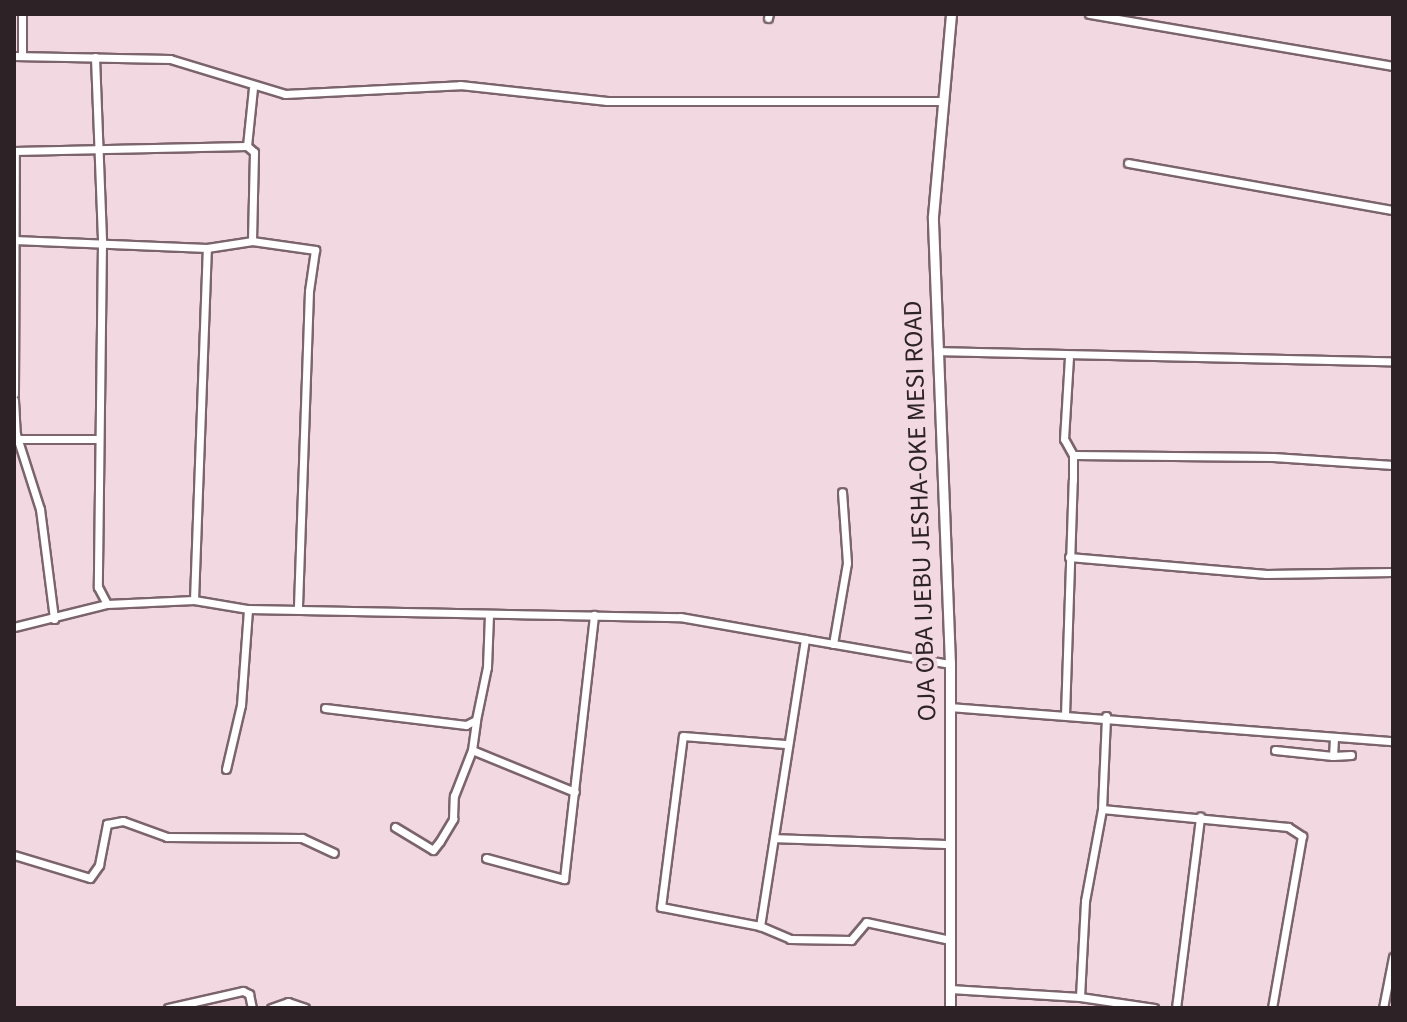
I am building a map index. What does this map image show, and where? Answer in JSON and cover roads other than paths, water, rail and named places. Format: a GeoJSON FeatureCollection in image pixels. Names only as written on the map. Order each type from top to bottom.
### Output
{"type":"FeatureCollection","features":[{"type":"Feature","properties":{"kind":"main road","name":"OJA OBA IJEBU JESHA-OKE MESI ROAD"},"geometry":{"type":"LineString","coordinates":[[950,1008],[950,664],[933,216],[951,14]]}},
{"type":"Feature","properties":{"kind":"street"},"geometry":{"type":"LineString","coordinates":[[22,14],[18,56],[192,63],[253,88],[327,95],[460,85],[607,101],[941,101]]}},
{"type":"Feature","properties":{"kind":"street"},"geometry":{"type":"LineString","coordinates":[[1089,14],[1393,66]]}},
{"type":"Feature","properties":{"kind":"street"},"geometry":{"type":"LineString","coordinates":[[95,57],[102,243],[98,587],[107,604]]}},
{"type":"Feature","properties":{"kind":"street"},"geometry":{"type":"LineString","coordinates":[[247,146],[253,88]]}},
{"type":"Feature","properties":{"kind":"street"},"geometry":{"type":"LineString","coordinates":[[14,394],[14,151],[247,146],[254,152],[252,241]]}},
{"type":"Feature","properties":{"kind":"street"},"geometry":{"type":"LineString","coordinates":[[1128,163],[1393,210]]}},
{"type":"Feature","properties":{"kind":"street"},"geometry":{"type":"LineString","coordinates":[[16,240],[207,248],[252,241],[315,250],[308,306],[298,607]]}},
{"type":"Feature","properties":{"kind":"street"},"geometry":{"type":"LineString","coordinates":[[194,600],[207,248]]}},
{"type":"Feature","properties":{"kind":"street"},"geometry":{"type":"LineString","coordinates":[[937,351],[1069,358],[1182,354],[1265,362],[1393,361]]}},
{"type":"Feature","properties":{"kind":"street"},"geometry":{"type":"LineString","coordinates":[[1065,715],[1073,455],[1064,439],[1069,358]]}},
{"type":"Feature","properties":{"kind":"street"},"geometry":{"type":"LineString","coordinates":[[14,400],[18,439],[40,509],[54,619]]}},
{"type":"Feature","properties":{"kind":"street"},"geometry":{"type":"LineString","coordinates":[[18,439],[99,439]]}},
{"type":"Feature","properties":{"kind":"street"},"geometry":{"type":"LineString","coordinates":[[1073,455],[1273,457],[1393,465]]}},
{"type":"Feature","properties":{"kind":"street"},"geometry":{"type":"LineString","coordinates":[[833,644],[847,563],[842,492]]}},
{"type":"Feature","properties":{"kind":"street"},"geometry":{"type":"LineString","coordinates":[[1069,557],[1266,574],[1393,572]]}},
{"type":"Feature","properties":{"kind":"street"},"geometry":{"type":"LineString","coordinates":[[14,627],[107,604],[194,600],[248,609],[298,607],[680,617],[950,664]]}},
{"type":"Feature","properties":{"kind":"street"},"geometry":{"type":"LineString","coordinates":[[226,769],[241,705],[248,609]]}},
{"type":"Feature","properties":{"kind":"street"},"geometry":{"type":"LineString","coordinates":[[395,827],[433,850],[453,819],[454,796],[472,750],[487,667],[489,614]]}},
{"type":"Feature","properties":{"kind":"street"},"geometry":{"type":"LineString","coordinates":[[486,858],[564,879],[594,615]]}},
{"type":"Feature","properties":{"kind":"street"},"geometry":{"type":"LineString","coordinates":[[760,926],[785,744],[805,639]]}},
{"type":"Feature","properties":{"kind":"street"},"geometry":{"type":"LineString","coordinates":[[949,707],[1106,716],[1393,741]]}},
{"type":"Feature","properties":{"kind":"street"},"geometry":{"type":"LineString","coordinates":[[325,708],[466,725],[476,720]]}},
{"type":"Feature","properties":{"kind":"street"},"geometry":{"type":"LineString","coordinates":[[1080,997],[1085,901],[1102,809],[1106,716]]}},
{"type":"Feature","properties":{"kind":"street"},"geometry":{"type":"LineString","coordinates":[[785,744],[683,736],[661,907],[760,926],[790,939],[851,940],[866,922],[950,940]]}},
{"type":"Feature","properties":{"kind":"street"},"geometry":{"type":"LineString","coordinates":[[1333,756],[1334,738]]}},
{"type":"Feature","properties":{"kind":"street"},"geometry":{"type":"LineString","coordinates":[[472,750],[575,792]]}},
{"type":"Feature","properties":{"kind":"street"},"geometry":{"type":"LineString","coordinates":[[1275,750],[1351,755]]}},
{"type":"Feature","properties":{"kind":"street"},"geometry":{"type":"LineString","coordinates":[[1102,809],[1288,827],[1302,836],[1272,1008]]}},
{"type":"Feature","properties":{"kind":"street"},"geometry":{"type":"LineString","coordinates":[[1176,1008],[1200,817]]}},
{"type":"Feature","properties":{"kind":"street"},"geometry":{"type":"LineString","coordinates":[[14,855],[90,878],[99,865],[107,824],[123,821],[167,837],[302,838],[334,853]]}},
{"type":"Feature","properties":{"kind":"street"},"geometry":{"type":"LineString","coordinates":[[774,838],[949,844]]}},
{"type":"Feature","properties":{"kind":"street"},"geometry":{"type":"LineString","coordinates":[[1383,1008],[1393,957]]}},
{"type":"Feature","properties":{"kind":"street"},"geometry":{"type":"LineString","coordinates":[[950,989],[1080,997],[1154,1008]]}},
{"type":"Feature","properties":{"kind":"street"},"geometry":{"type":"LineString","coordinates":[[168,1008],[243,991],[249,994],[252,1008]]}},
{"type":"Feature","properties":{"kind":"street"},"geometry":{"type":"LineString","coordinates":[[271,1008],[288,1002],[305,1008]]}}]}
